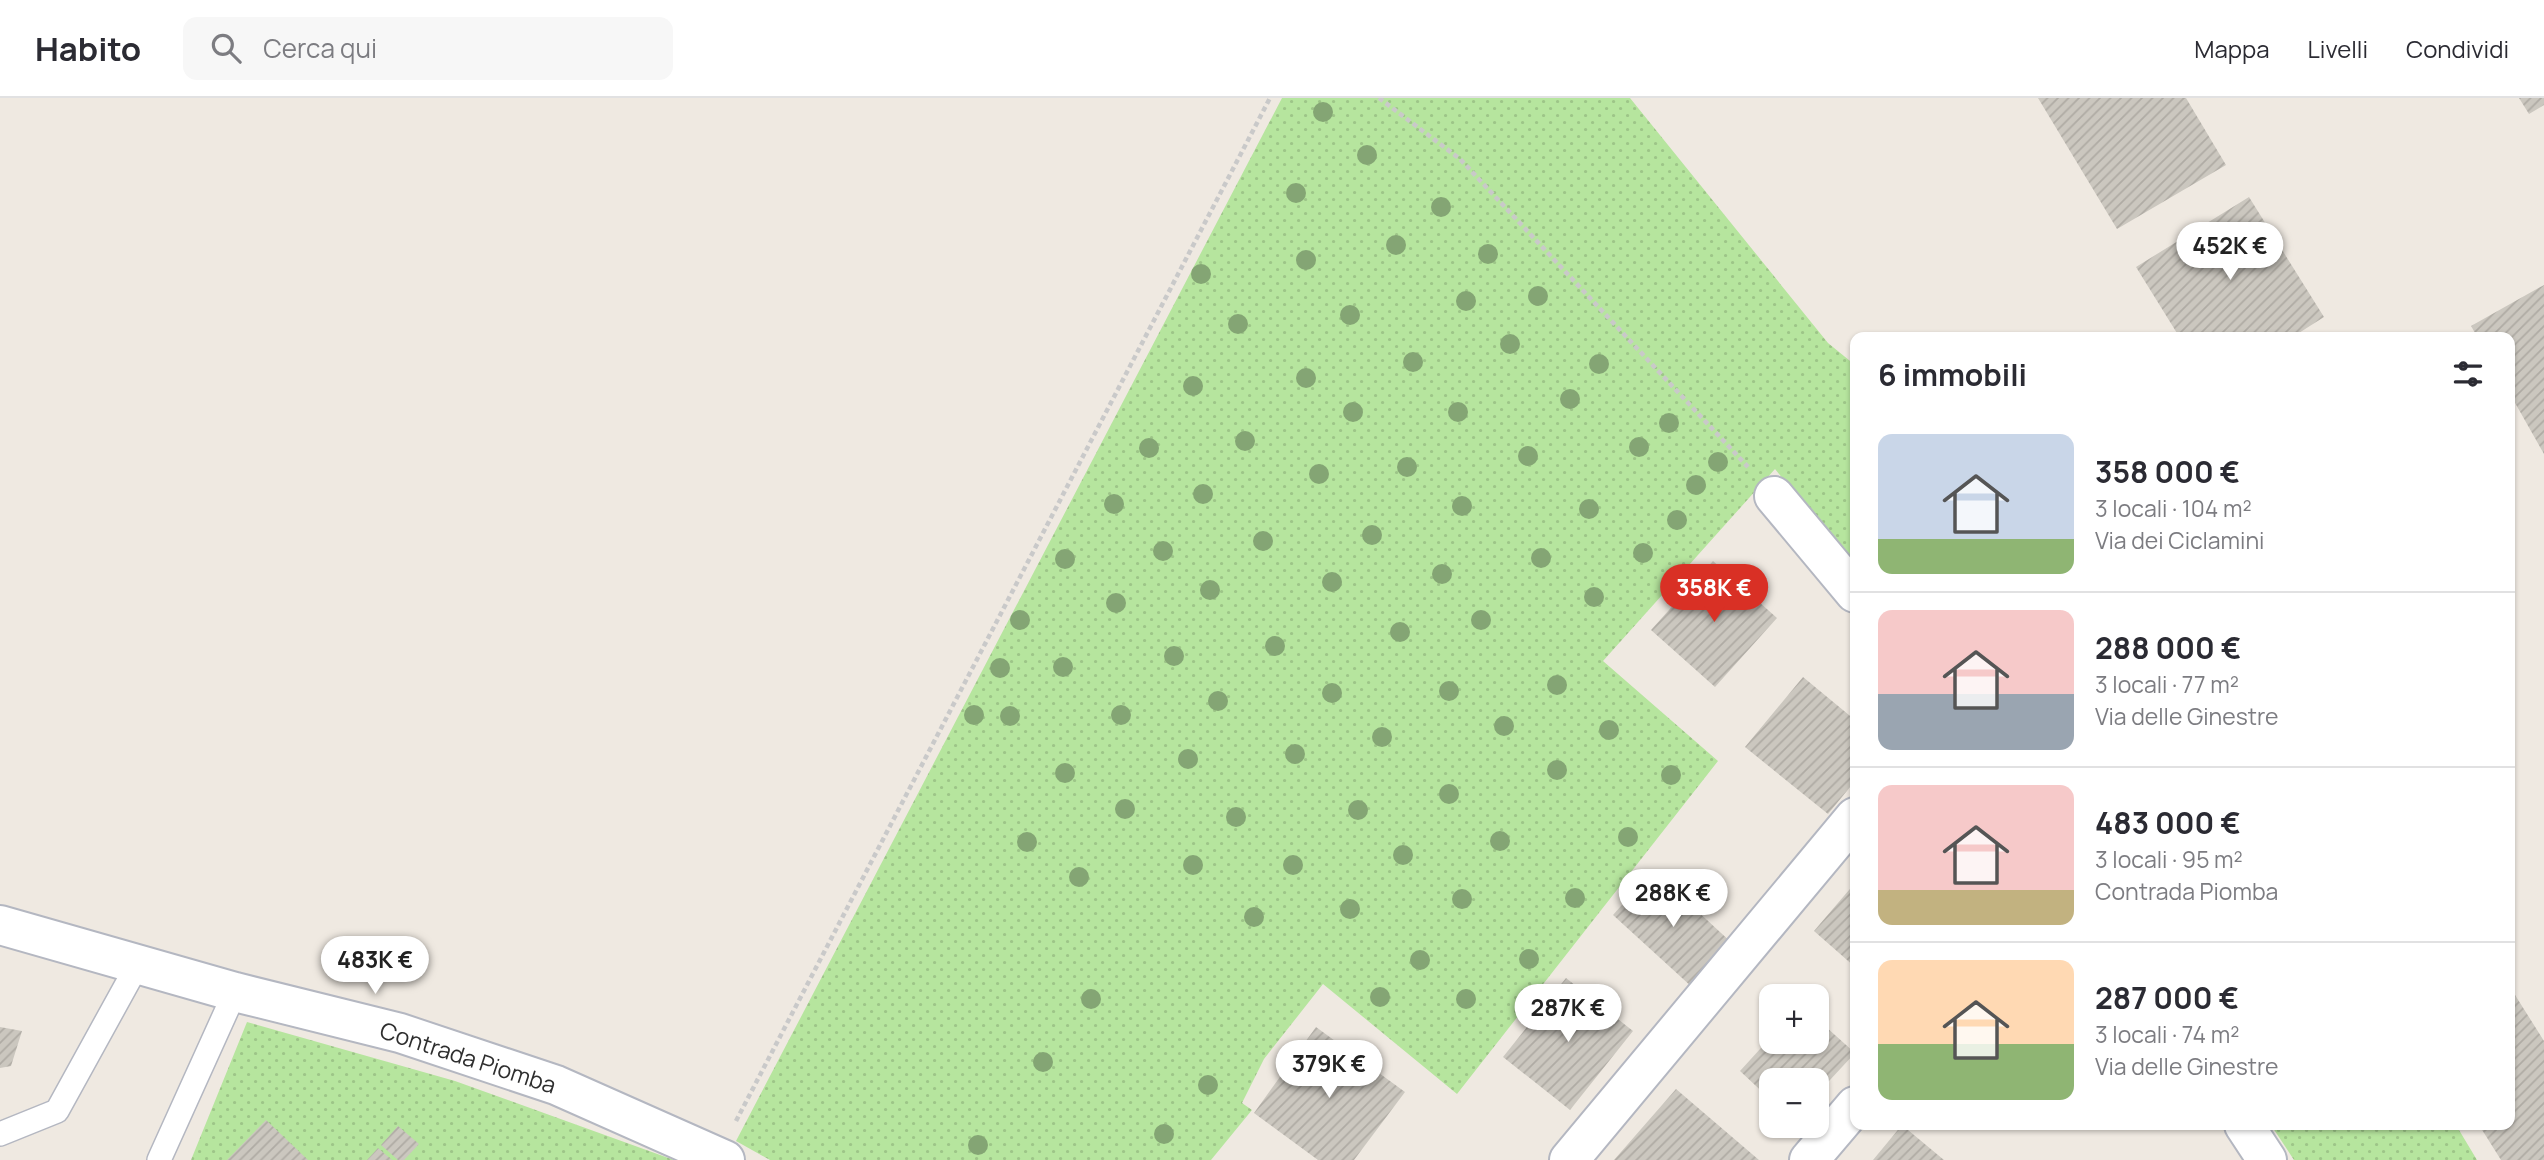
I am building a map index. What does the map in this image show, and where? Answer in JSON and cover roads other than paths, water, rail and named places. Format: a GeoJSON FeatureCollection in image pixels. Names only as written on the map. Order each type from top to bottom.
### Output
{"type":"FeatureCollection","features":[{"type":"Feature","properties":{"kind":"street"},"geometry":{"type":"LineString","coordinates":[[1774,496],[1850,587]]}},
{"type":"Feature","properties":{"kind":"street"},"geometry":{"type":"LineString","coordinates":[[1569,1160],[1850,823]]}},
{"type":"Feature","properties":{"kind":"street","name":"Contrada Piomba"},"geometry":{"type":"LineString","coordinates":[[0,925],[235,992],[400,1033],[556,1085],[721,1158]]}},
{"type":"Feature","properties":{"kind":"street"},"geometry":{"type":"LineString","coordinates":[[1810,1160],[1850,1112]]}},
{"type":"Feature","properties":{"kind":"street"},"geometry":{"type":"LineString","coordinates":[[2247,1130],[2267,1160]]}},
{"type":"Feature","properties":{"kind":"lane"},"geometry":{"type":"LineString","coordinates":[[0,1134],[57,1111],[138,964]]}},
{"type":"Feature","properties":{"kind":"lane"},"geometry":{"type":"LineString","coordinates":[[159,1160],[235,992]]}}]}
